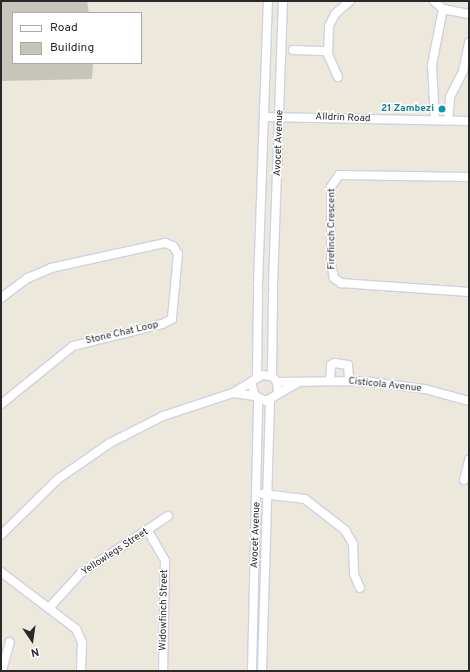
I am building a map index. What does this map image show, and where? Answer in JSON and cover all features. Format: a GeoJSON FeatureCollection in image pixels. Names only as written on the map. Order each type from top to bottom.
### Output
{"type":"FeatureCollection","features":[{"type":"Feature","properties":{"kind":"street","name":"Avocet Avenue"},"geometry":{"type":"LineString","coordinates":[[252,671],[257,494],[256,397],[254,380],[265,117],[268,1]]}},
{"type":"Feature","properties":{"kind":"street","name":"Avocet Avenue"},"geometry":{"type":"LineString","coordinates":[[278,393],[275,379],[273,288],[283,1]]}},
{"type":"Feature","properties":{"kind":"street"},"geometry":{"type":"LineString","coordinates":[[338,77],[328,51],[332,19],[350,1]]}},
{"type":"Feature","properties":{"kind":"street"},"geometry":{"type":"LineString","coordinates":[[434,1],[443,9],[469,14]]}},
{"type":"Feature","properties":{"kind":"street"},"geometry":{"type":"LineString","coordinates":[[435,120],[432,65],[443,9]]}},
{"type":"Feature","properties":{"kind":"street"},"geometry":{"type":"LineString","coordinates":[[448,121],[450,97],[463,71],[469,43]]}},
{"type":"Feature","properties":{"kind":"street"},"geometry":{"type":"LineString","coordinates":[[293,50],[328,51]]}},
{"type":"Feature","properties":{"kind":"street","name":"Alldrin Road"},"geometry":{"type":"LineString","coordinates":[[265,117],[280,116],[469,121]]}},
{"type":"Feature","properties":{"kind":"street","name":"Firefinch Crescent"},"geometry":{"type":"LineString","coordinates":[[469,177],[338,175],[331,187],[331,264],[334,278],[341,284],[469,292]]}},
{"type":"Feature","properties":{"kind":"street","name":"Stone Chat Loop"},"geometry":{"type":"LineString","coordinates":[[1,298],[28,278],[51,268],[165,243],[173,246],[178,254],[172,319],[162,324],[73,346],[1,404]]}},
{"type":"Feature","properties":{"kind":"street"},"geometry":{"type":"LineString","coordinates":[[330,381],[331,365],[335,363],[348,365],[349,381]]}},
{"type":"Feature","properties":{"kind":"street","name":"Cisticola Avenue"},"geometry":{"type":"LineString","coordinates":[[254,380],[275,379],[299,382],[349,381],[411,387],[469,401]]}},
{"type":"Feature","properties":{"kind":"street"},"geometry":{"type":"LineString","coordinates":[[1,535],[58,479],[110,444],[163,416],[233,393],[254,380]]}},
{"type":"Feature","properties":{"kind":"street","name":"Cisticola Avenue"},"geometry":{"type":"LineString","coordinates":[[270,400],[278,393],[299,382]]}},
{"type":"Feature","properties":{"kind":"street"},"geometry":{"type":"LineString","coordinates":[[233,393],[270,400]]}},
{"type":"Feature","properties":{"kind":"street","name":"Avocet Avenue"},"geometry":{"type":"LineString","coordinates":[[262,671],[270,400]]}},
{"type":"Feature","properties":{"kind":"street"},"geometry":{"type":"LineString","coordinates":[[464,480],[469,460]]}},
{"type":"Feature","properties":{"kind":"street"},"geometry":{"type":"LineString","coordinates":[[257,494],[305,499],[350,535],[354,549],[354,574],[360,588]]}},
{"type":"Feature","properties":{"kind":"street","name":"Yellowlegs Street"},"geometry":{"type":"LineString","coordinates":[[49,608],[82,573],[148,531],[168,516]]}},
{"type":"Feature","properties":{"kind":"street","name":"Widowfinch Street"},"geometry":{"type":"LineString","coordinates":[[148,531],[161,552],[165,567],[163,671]]}},
{"type":"Feature","properties":{"kind":"street"},"geometry":{"type":"LineString","coordinates":[[2,572],[80,634],[81,671]]}},
{"type":"Feature","properties":{"kind":"street"},"geometry":{"type":"LineString","coordinates":[[2,671],[10,642]]}},
{"type":"Feature","properties":{"kind":"building"},"geometry":{"type":"Polygon","coordinates":[[[1,1],[87,1],[89,12],[12,12],[12,64],[93,64],[92,79],[1,81],[1,1]]]}},
{"type":"Feature","properties":{"kind":"place","name":"21 Zambezi"},"geometry":{"type":"Point","coordinates":[442,109]}}]}
